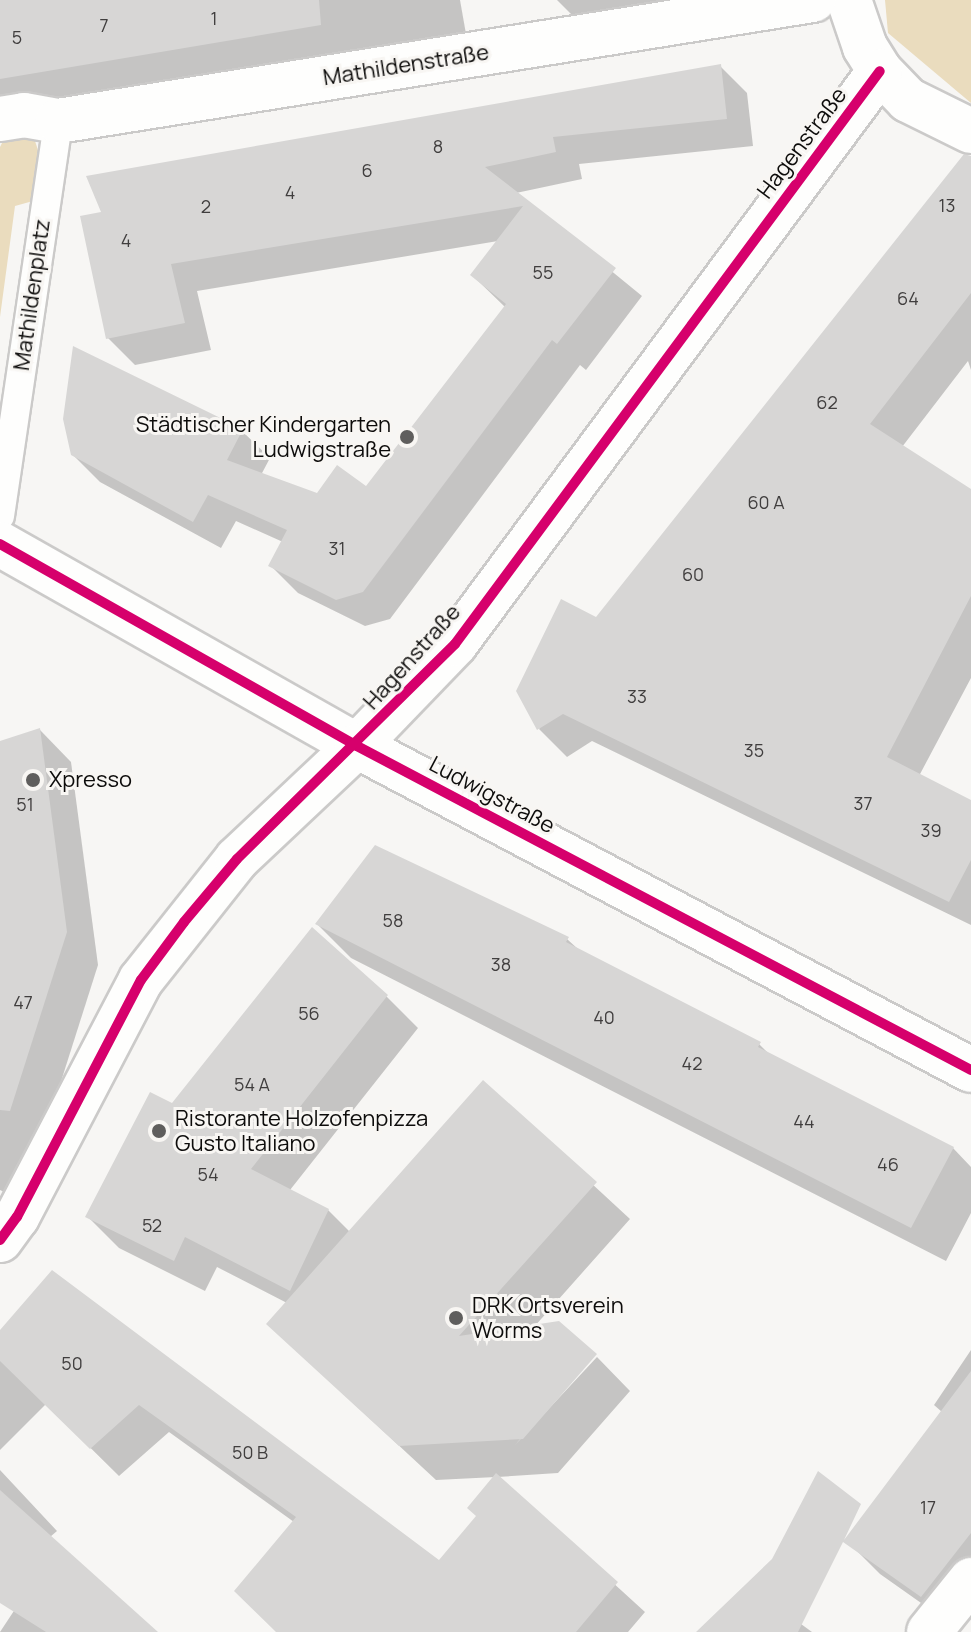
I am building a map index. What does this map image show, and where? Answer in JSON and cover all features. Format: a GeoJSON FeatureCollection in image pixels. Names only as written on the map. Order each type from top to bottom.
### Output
{"type":"FeatureCollection","features":[{"type":"Feature","properties":{"kind":"street","name":"Mathildenstraße"},"geometry":{"type":"LineString","coordinates":[[0,119],[24,115],[58,121],[813,0]]}},
{"type":"Feature","properties":{"kind":"street"},"geometry":{"type":"LineString","coordinates":[[849,0],[865,47],[880,71],[908,100],[971,131]]}},
{"type":"Feature","properties":{"kind":"street","name":"Hagenstraße"},"geometry":{"type":"LineString","coordinates":[[3,1231],[141,980],[237,859],[357,746],[455,644],[880,71]]}},
{"type":"Feature","properties":{"kind":"street","name":"Ludwigstraße"},"geometry":{"type":"LineString","coordinates":[[0,544],[357,746],[971,1070]]}},
{"type":"Feature","properties":{"kind":"street"},"geometry":{"type":"LineString","coordinates":[[929,1632],[971,1580]]}},
{"type":"Feature","properties":{"kind":"lane","name":"Mathildenplatz"},"geometry":{"type":"LineString","coordinates":[[0,516],[58,121]]}},
{"type":"Feature","properties":{"kind":"shaded area"},"geometry":{"type":"Polygon","coordinates":[[[885,0],[971,0],[971,103],[888,33],[885,0]]]}},
{"type":"Feature","properties":{"kind":"shaded area"},"geometry":{"type":"Polygon","coordinates":[[[33,135],[40,156],[33,201],[15,206],[0,317],[0,147],[5,137],[33,135]]]}},
{"type":"Feature","properties":{"kind":"building"},"geometry":{"type":"Polygon","coordinates":[[[0,0],[319,0],[321,25],[0,79],[0,0]]]}},
{"type":"Feature","properties":{"kind":"building"},"geometry":{"type":"Polygon","coordinates":[[[721,64],[727,119],[553,137],[556,152],[485,167],[616,268],[557,344],[552,340],[363,592],[336,600],[268,566],[287,530],[208,495],[193,522],[71,455],[63,419],[73,346],[243,429],[227,460],[317,493],[337,465],[366,486],[506,304],[470,275],[523,206],[171,264],[185,323],[106,339],[80,216],[101,212],[86,176],[721,64]]]}},
{"type":"Feature","properties":{"kind":"building"},"geometry":{"type":"Polygon","coordinates":[[[964,154],[971,156],[971,293],[870,424],[971,489],[971,596],[887,757],[971,800],[971,860],[949,902],[563,714],[537,730],[516,691],[561,599],[596,617],[964,154]]]}},
{"type":"Feature","properties":{"kind":"building"},"geometry":{"type":"Polygon","coordinates":[[[40,728],[67,932],[10,1111],[0,1110],[0,741],[40,728]]]}},
{"type":"Feature","properties":{"kind":"building"},"geometry":{"type":"Polygon","coordinates":[[[375,845],[569,937],[566,942],[761,1042],[758,1047],[954,1147],[911,1228],[315,924],[375,845]]]}},
{"type":"Feature","properties":{"kind":"building"},"geometry":{"type":"Polygon","coordinates":[[[312,927],[388,995],[251,1169],[329,1209],[290,1291],[185,1237],[174,1261],[85,1217],[150,1092],[172,1103],[312,927]]]}},
{"type":"Feature","properties":{"kind":"building"},"geometry":{"type":"Polygon","coordinates":[[[483,1080],[597,1182],[459,1336],[559,1321],[597,1354],[523,1439],[399,1446],[266,1324],[483,1080]]]}},
{"type":"Feature","properties":{"kind":"building"},"geometry":{"type":"Polygon","coordinates":[[[52,1270],[439,1560],[476,1516],[467,1508],[496,1473],[618,1582],[576,1632],[276,1632],[234,1591],[296,1517],[139,1405],[90,1449],[0,1361],[0,1330],[52,1270]]]}},
{"type":"Feature","properties":{"kind":"building"},"geometry":{"type":"Polygon","coordinates":[[[971,1371],[971,1533],[921,1597],[843,1542],[798,1632],[696,1632],[772,1559],[818,1471],[861,1504],[844,1540],[971,1371]]]}},
{"type":"Feature","properties":{"kind":"building"},"geometry":{"type":"Polygon","coordinates":[[[0,1490],[158,1632],[46,1632],[0,1603],[0,1490]]]}},
{"type":"Feature","properties":{"kind":"cycle path"},"geometry":{"type":"LineString","coordinates":[[0,1240],[17,1217],[141,980],[184,922],[237,859],[455,644],[880,71]]}},
{"type":"Feature","properties":{"kind":"cycle path"},"geometry":{"type":"LineString","coordinates":[[0,544],[357,746],[971,1070]]}},
{"type":"Feature","properties":{"kind":"place","name":"Städtischer Kindergarten Ludwigstraße"},"geometry":{"type":"Point","coordinates":[407,437]}},
{"type":"Feature","properties":{"kind":"place","name":"Xpresso"},"geometry":{"type":"Point","coordinates":[33,780]}},
{"type":"Feature","properties":{"kind":"place","name":"Ristorante Holzofenpizza Gusto Italiano"},"geometry":{"type":"Point","coordinates":[159,1131]}},
{"type":"Feature","properties":{"kind":"place","name":"DRK Ortsverein Worms"},"geometry":{"type":"Point","coordinates":[456,1318]}}]}
